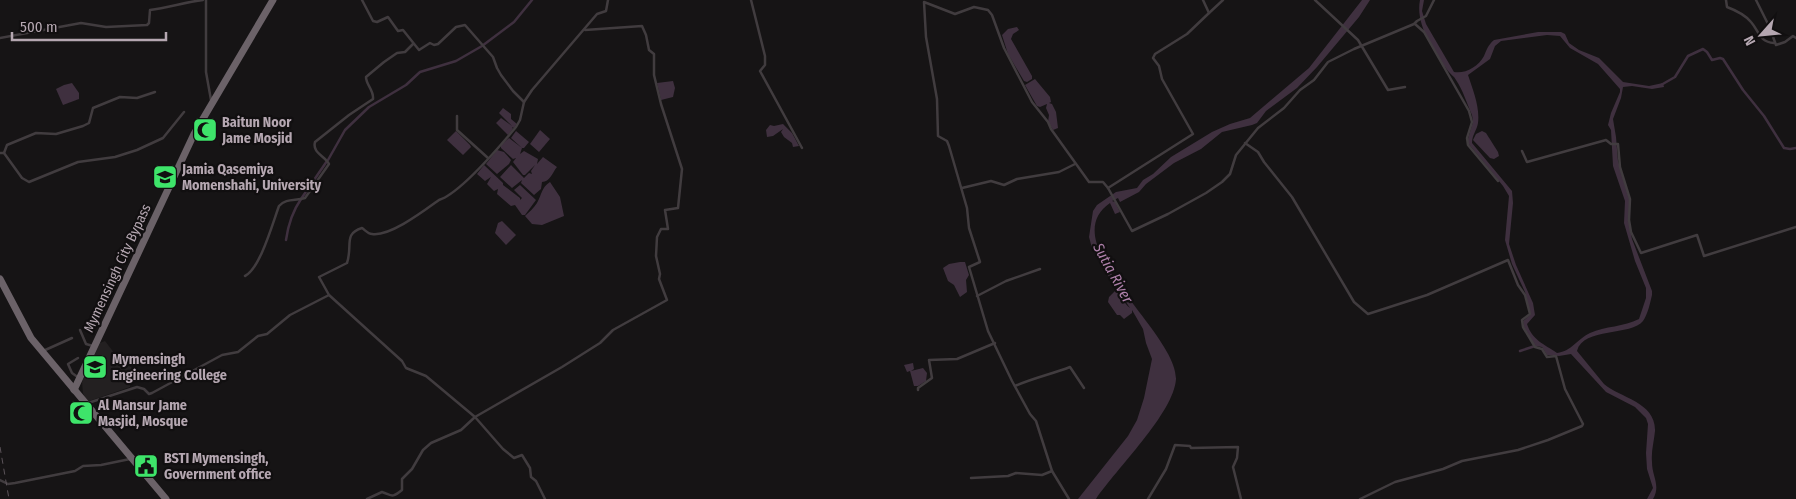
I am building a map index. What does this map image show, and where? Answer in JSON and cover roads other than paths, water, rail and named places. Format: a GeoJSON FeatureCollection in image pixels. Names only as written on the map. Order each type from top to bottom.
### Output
{"type":"FeatureCollection","features":[{"type":"Feature","properties":{"kind":"highway","name":"Mymensingh City Bypass"},"geometry":{"type":"LineString","coordinates":[[74,390],[194,134],[273,0]]}},
{"type":"Feature","properties":{"kind":"highway"},"geometry":{"type":"LineString","coordinates":[[0,279],[25,328],[42,352],[166,499]]}},
{"type":"Feature","properties":{"kind":"street"},"geometry":{"type":"LineString","coordinates":[[0,38],[81,23],[106,27],[146,25],[149,24],[150,10],[171,7],[185,2],[205,0],[206,72],[212,104]]}},
{"type":"Feature","properties":{"kind":"street"},"geometry":{"type":"LineString","coordinates":[[362,0],[373,21],[376,22],[388,17],[398,31],[403,30],[419,50],[430,43],[436,45],[445,39],[456,27],[465,25],[493,57],[501,75],[513,92],[524,102]]}},
{"type":"Feature","properties":{"kind":"street"},"geometry":{"type":"LineString","coordinates":[[545,499],[536,481],[531,477],[530,468],[522,455],[514,458],[503,449],[476,416],[426,376],[406,368],[402,361],[329,295],[319,277],[347,263],[351,249],[350,236],[352,232],[362,228],[370,234],[381,234],[393,230],[446,198],[469,180],[516,127],[522,115],[524,102],[532,90],[597,14],[606,11],[608,0]]}},
{"type":"Feature","properties":{"kind":"street"},"geometry":{"type":"LineString","coordinates":[[751,0],[766,63],[760,71],[802,148]]}},
{"type":"Feature","properties":{"kind":"street"},"geometry":{"type":"LineString","coordinates":[[1203,0],[1209,13]]}},
{"type":"Feature","properties":{"kind":"street"},"geometry":{"type":"LineString","coordinates":[[1108,188],[1193,134],[1162,78],[1159,66],[1153,58],[1155,54],[1187,34],[1223,0]]}},
{"type":"Feature","properties":{"kind":"street"},"geometry":{"type":"LineString","coordinates":[[1315,0],[1356,37],[1388,90],[1405,87]]}},
{"type":"Feature","properties":{"kind":"street"},"geometry":{"type":"LineString","coordinates":[[1069,499],[1052,471],[1036,420],[1030,414],[988,331],[977,296],[969,266],[980,262],[969,228],[962,188],[947,141],[938,136],[937,99],[922,1],[955,14],[974,7],[988,10],[992,15],[1004,48],[1032,102],[1088,182],[1103,182],[1108,188],[1132,230],[1206,193],[1222,182],[1230,174],[1236,155],[1258,128],[1284,108],[1300,90],[1314,80],[1328,62],[1424,18],[1434,0]]}},
{"type":"Feature","properties":{"kind":"street"},"geometry":{"type":"LineString","coordinates":[[1726,0],[1727,7],[1752,22],[1762,38],[1767,42],[1776,45],[1794,36],[1796,38]]}},
{"type":"Feature","properties":{"kind":"street"},"geometry":{"type":"LineString","coordinates":[[1756,0],[1769,26],[1774,43]]}},
{"type":"Feature","properties":{"kind":"street"},"geometry":{"type":"LineString","coordinates":[[1415,22],[1424,32],[1469,111],[1472,122],[1467,143],[1498,181]]}},
{"type":"Feature","properties":{"kind":"street"},"geometry":{"type":"LineString","coordinates":[[367,499],[382,492],[390,498],[399,493],[402,490],[402,479],[412,469],[423,450],[431,443],[462,430],[476,416],[562,367],[600,343],[614,330],[667,300],[659,279],[656,237],[661,229],[668,229],[665,210],[678,208],[682,169],[661,104],[654,75],[654,54],[649,50],[642,26],[585,30]]}},
{"type":"Feature","properties":{"kind":"street"},"geometry":{"type":"LineString","coordinates":[[245,276],[250,274],[256,264],[279,206],[287,200],[305,198],[329,164],[317,152],[314,147],[315,142],[373,99],[372,90],[366,81],[366,77],[397,53],[405,52],[413,44]]}},
{"type":"Feature","properties":{"kind":"street"},"geometry":{"type":"LineString","coordinates":[[155,92],[137,98],[120,97],[93,108],[89,123],[83,126],[56,134],[36,133],[7,145],[2,153],[22,178],[28,182],[78,162],[115,157],[137,150],[163,138],[184,112]]}},
{"type":"Feature","properties":{"kind":"street"},"geometry":{"type":"LineString","coordinates":[[457,116],[457,130],[488,158]]}},
{"type":"Feature","properties":{"kind":"street"},"geometry":{"type":"LineString","coordinates":[[1522,151],[1527,162],[1606,140],[1611,144],[1618,144],[1620,167],[1630,199],[1629,220],[1631,232],[1640,253],[1697,235],[1704,256],[1796,227]]}},
{"type":"Feature","properties":{"kind":"street"},"geometry":{"type":"LineString","coordinates":[[1245,143],[1258,152],[1292,197],[1354,302],[1368,314],[1427,295],[1508,260],[1518,285],[1525,295],[1530,314],[1522,320],[1522,324],[1534,346],[1542,348],[1548,357],[1556,356],[1565,389],[1582,422],[1582,426],[1548,440],[1518,450],[1462,462],[1395,482],[1360,499]]}},
{"type":"Feature","properties":{"kind":"street"},"geometry":{"type":"LineString","coordinates":[[962,188],[991,181],[1004,185],[1017,179],[1059,172],[1075,164]]}},
{"type":"Feature","properties":{"kind":"street"},"geometry":{"type":"LineString","coordinates":[[977,296],[1006,281],[1040,269]]}},
{"type":"Feature","properties":{"kind":"street"},"geometry":{"type":"LineString","coordinates":[[86,403],[137,387],[144,389],[149,394],[152,393],[222,355],[238,352],[258,336],[267,334],[290,315],[329,295]]}},
{"type":"Feature","properties":{"kind":"street"},"geometry":{"type":"LineString","coordinates":[[80,330],[86,344],[95,346]]}},
{"type":"Feature","properties":{"kind":"street"},"geometry":{"type":"LineString","coordinates":[[42,352],[72,338]]}},
{"type":"Feature","properties":{"kind":"street"},"geometry":{"type":"LineString","coordinates":[[918,390],[918,388],[932,378],[929,360],[957,359],[995,343]]}},
{"type":"Feature","properties":{"kind":"street"},"geometry":{"type":"LineString","coordinates":[[78,358],[68,364],[72,373],[80,379]]}},
{"type":"Feature","properties":{"kind":"street"},"geometry":{"type":"LineString","coordinates":[[1015,386],[1027,380],[1042,377],[1070,366],[1084,388]]}},
{"type":"Feature","properties":{"kind":"street"},"geometry":{"type":"LineString","coordinates":[[1148,499],[1166,469],[1175,445],[1190,446],[1191,448],[1238,448],[1237,458],[1233,467],[1241,499]]}},
{"type":"Feature","properties":{"kind":"street"},"geometry":{"type":"LineString","coordinates":[[0,480],[8,484],[15,483],[75,471],[83,466],[101,465],[131,458]]}},
{"type":"Feature","properties":{"kind":"street"},"geometry":{"type":"LineString","coordinates":[[971,478],[1016,474],[1042,475],[1052,471]]}},
{"type":"Feature","properties":{"kind":"waterway"},"geometry":{"type":"LineString","coordinates":[[328,160],[345,130],[369,107],[406,85],[420,72],[456,61],[482,46],[514,22],[532,0]]}},
{"type":"Feature","properties":{"kind":"waterway"},"geometry":{"type":"LineString","coordinates":[[1661,85],[1675,77],[1688,56],[1703,49],[1712,60],[1723,59],[1743,90],[1764,116],[1784,148],[1796,148]]}},
{"type":"Feature","properties":{"kind":"waterway"},"geometry":{"type":"LineString","coordinates":[[301,199],[327,161]]}},
{"type":"Feature","properties":{"kind":"waterway"},"geometry":{"type":"LineString","coordinates":[[286,240],[291,219],[301,199]]}},
{"type":"Feature","properties":{"kind":"waterway"},"geometry":{"type":"LineString","coordinates":[[1520,351],[1535,346]]}},
{"type":"Feature","properties":{"kind":"railway"},"geometry":{"type":"LineString","coordinates":[[0,447],[9,499]]}},
{"type":"Feature","properties":{"kind":"place","name":"Baitun Noor Jame Mosjid"},"geometry":{"type":"Point","coordinates":[205,130]}},
{"type":"Feature","properties":{"kind":"place","name":"Jamia Qasemiya Momenshahi, University"},"geometry":{"type":"Point","coordinates":[165,177]}},
{"type":"Feature","properties":{"kind":"place","name":"Mymensingh Engineering College"},"geometry":{"type":"Point","coordinates":[95,367]}},
{"type":"Feature","properties":{"kind":"place","name":"Al Mansur Jame Masjid, Mosque"},"geometry":{"type":"Point","coordinates":[81,413]}},
{"type":"Feature","properties":{"kind":"place","name":"BSTI Mymensingh, Government office"},"geometry":{"type":"Point","coordinates":[146,466]}},
{"type":"Feature","properties":{"kind":"water label","name":"Sutia River"},"geometry":{"type":"Point","coordinates":[1113,273]}}]}
